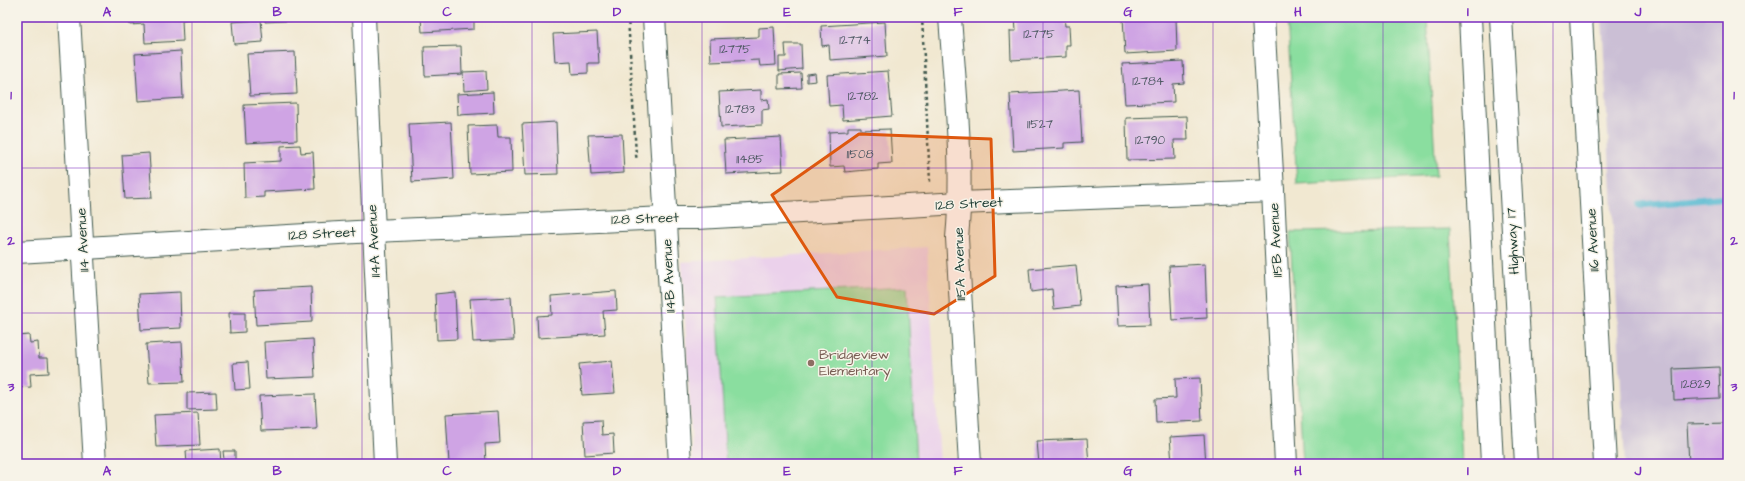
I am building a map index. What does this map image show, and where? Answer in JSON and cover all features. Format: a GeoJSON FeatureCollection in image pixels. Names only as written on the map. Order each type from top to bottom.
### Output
{"type":"FeatureCollection","features":[{"type":"Feature","properties":{"kind":"main road","name":"114 Avenue"},"geometry":{"type":"LineString","coordinates":[[69,17],[95,464]]}},
{"type":"Feature","properties":{"kind":"main road","name":"114A Avenue"},"geometry":{"type":"LineString","coordinates":[[364,17],[385,464]]}},
{"type":"Feature","properties":{"kind":"main road","name":"114B Avenue"},"geometry":{"type":"LineString","coordinates":[[654,17],[680,464]]}},
{"type":"Feature","properties":{"kind":"main road","name":"115A Avenue"},"geometry":{"type":"LineString","coordinates":[[950,17],[960,169],[960,203],[957,238],[970,464]]}},
{"type":"Feature","properties":{"kind":"main road","name":"115B Avenue"},"geometry":{"type":"LineString","coordinates":[[1263,17],[1274,190],[1286,464]]}},
{"type":"Feature","properties":{"kind":"main road"},"geometry":{"type":"LineString","coordinates":[[1470,17],[1492,464]]}},
{"type":"Feature","properties":{"kind":"main road","name":"Highway 17"},"geometry":{"type":"LineString","coordinates":[[1501,17],[1526,464]]}},
{"type":"Feature","properties":{"kind":"main road","name":"116 Avenue"},"geometry":{"type":"LineString","coordinates":[[1581,17],[1605,464]]}},
{"type":"Feature","properties":{"kind":"main road","name":"128 Street"},"geometry":{"type":"LineString","coordinates":[[17,252],[374,231],[666,218],[697,218],[960,203],[1274,190]]}},
{"type":"Feature","properties":{"kind":"path"},"geometry":{"type":"LineString","coordinates":[[922,17],[930,185]]}},
{"type":"Feature","properties":{"kind":"highlighted area"},"geometry":{"type":"Polygon","coordinates":[[[859,134],[991,139],[995,276],[934,314],[837,297],[772,195],[859,134]]]}},
{"type":"Feature","properties":{"kind":"shaded area"},"geometry":{"type":"Polygon","coordinates":[[[1602,17],[1728,17],[1728,464],[1625,464],[1602,17]]]}},
{"type":"Feature","properties":{"kind":"shaded area","name":"Bridgeview Elementary"},"geometry":{"type":"Polygon","coordinates":[[[927,247],[940,464],[693,464],[682,262],[927,247]]]}},
{"type":"Feature","properties":{"kind":"green space"},"geometry":{"type":"Polygon","coordinates":[[[1287,17],[1427,17],[1436,176],[1297,184],[1287,17]]]}},
{"type":"Feature","properties":{"kind":"green space"},"geometry":{"type":"Polygon","coordinates":[[[1450,229],[1462,464],[1303,464],[1290,232],[1450,229]]]}},
{"type":"Feature","properties":{"kind":"green space","name":"Bridgeview Elementary"},"geometry":{"type":"Polygon","coordinates":[[[907,287],[916,464],[726,464],[717,297],[907,287]]]}},
{"type":"Feature","properties":{"kind":"building"},"geometry":{"type":"Polygon","coordinates":[[[129,17],[191,17],[191,19],[182,20],[183,41],[145,43],[144,24],[130,25],[129,17]]]}},
{"type":"Feature","properties":{"kind":"building"},"geometry":{"type":"Polygon","coordinates":[[[265,17],[303,17],[304,20],[265,22],[265,17]]]}},
{"type":"Feature","properties":{"kind":"building"},"geometry":{"type":"Polygon","coordinates":[[[421,17],[474,17],[474,29],[422,32],[421,17]]]}},
{"type":"Feature","properties":{"kind":"building"},"geometry":{"type":"Polygon","coordinates":[[[1015,17],[1064,17],[1065,26],[1069,26],[1070,45],[1066,45],[1066,57],[1011,60],[1010,31],[1016,31],[1015,17]]]}},
{"type":"Feature","properties":{"kind":"building"},"geometry":{"type":"Polygon","coordinates":[[[1123,17],[1176,17],[1177,51],[1125,54],[1123,17]]]}},
{"type":"Feature","properties":{"kind":"building"},"geometry":{"type":"Polygon","coordinates":[[[261,20],[263,42],[234,44],[232,22],[261,20]]]}},
{"type":"Feature","properties":{"kind":"building"},"geometry":{"type":"Polygon","coordinates":[[[885,22],[887,56],[830,60],[829,45],[822,46],[821,26],[885,22]]]}},
{"type":"Feature","properties":{"kind":"building"},"geometry":{"type":"Polygon","coordinates":[[[774,27],[776,65],[760,66],[759,60],[711,62],[710,39],[759,37],[759,28],[774,27]]]}},
{"type":"Feature","properties":{"kind":"building"},"geometry":{"type":"Polygon","coordinates":[[[597,32],[599,63],[588,63],[588,73],[572,74],[571,61],[555,62],[553,34],[597,32]]]}},
{"type":"Feature","properties":{"kind":"building"},"geometry":{"type":"Polygon","coordinates":[[[785,44],[801,44],[802,69],[779,71],[779,57],[786,57],[785,44]]]}},
{"type":"Feature","properties":{"kind":"building"},"geometry":{"type":"Polygon","coordinates":[[[461,46],[462,74],[425,76],[424,47],[461,46]]]}},
{"type":"Feature","properties":{"kind":"building"},"geometry":{"type":"Polygon","coordinates":[[[181,51],[183,98],[138,101],[135,54],[181,51]]]}},
{"type":"Feature","properties":{"kind":"building"},"geometry":{"type":"Polygon","coordinates":[[[295,52],[297,94],[250,96],[247,54],[295,52]]]}},
{"type":"Feature","properties":{"kind":"building"},"geometry":{"type":"Polygon","coordinates":[[[1183,61],[1184,83],[1173,84],[1174,102],[1125,104],[1122,64],[1183,61]]]}},
{"type":"Feature","properties":{"kind":"building"},"geometry":{"type":"Polygon","coordinates":[[[486,71],[487,89],[464,91],[463,72],[486,71]]]}},
{"type":"Feature","properties":{"kind":"building"},"geometry":{"type":"Polygon","coordinates":[[[888,71],[892,116],[843,120],[842,105],[829,106],[827,75],[888,71]]]}},
{"type":"Feature","properties":{"kind":"building"},"geometry":{"type":"Polygon","coordinates":[[[801,73],[802,88],[779,89],[779,74],[801,73]]]}},
{"type":"Feature","properties":{"kind":"building"},"geometry":{"type":"Polygon","coordinates":[[[815,73],[816,81],[807,82],[807,74],[815,73]]]}},
{"type":"Feature","properties":{"kind":"building"},"geometry":{"type":"Polygon","coordinates":[[[761,90],[761,100],[768,99],[769,109],[762,110],[762,125],[721,127],[719,92],[761,90]]]}},
{"type":"Feature","properties":{"kind":"building"},"geometry":{"type":"Polygon","coordinates":[[[1079,90],[1082,142],[1064,143],[1064,148],[1013,151],[1010,94],[1079,90]]]}},
{"type":"Feature","properties":{"kind":"building"},"geometry":{"type":"Polygon","coordinates":[[[493,92],[494,113],[458,115],[457,94],[493,92]]]}},
{"type":"Feature","properties":{"kind":"building"},"geometry":{"type":"Polygon","coordinates":[[[296,103],[297,140],[246,143],[244,105],[296,103]]]}},
{"type":"Feature","properties":{"kind":"building"},"geometry":{"type":"Polygon","coordinates":[[[1187,116],[1188,140],[1174,140],[1175,159],[1127,160],[1126,118],[1187,116]]]}},
{"type":"Feature","properties":{"kind":"building"},"geometry":{"type":"Polygon","coordinates":[[[451,122],[454,179],[412,182],[409,124],[451,122]]]}},
{"type":"Feature","properties":{"kind":"building"},"geometry":{"type":"Polygon","coordinates":[[[556,122],[558,174],[525,175],[522,124],[556,122]]]}},
{"type":"Feature","properties":{"kind":"building"},"geometry":{"type":"Polygon","coordinates":[[[497,125],[498,137],[511,137],[512,172],[470,174],[468,126],[497,125]]]}},
{"type":"Feature","properties":{"kind":"building"},"geometry":{"type":"Polygon","coordinates":[[[848,127],[861,127],[861,130],[890,129],[892,163],[878,164],[878,169],[845,172],[844,166],[830,167],[829,132],[848,131],[848,127]]]}},
{"type":"Feature","properties":{"kind":"building"},"geometry":{"type":"Polygon","coordinates":[[[622,134],[624,173],[591,175],[588,135],[622,134]]]}},
{"type":"Feature","properties":{"kind":"building"},"geometry":{"type":"Polygon","coordinates":[[[781,137],[783,171],[726,174],[724,140],[781,137]]]}},
{"type":"Feature","properties":{"kind":"building"},"geometry":{"type":"Polygon","coordinates":[[[300,145],[301,153],[313,152],[315,189],[264,192],[264,197],[245,198],[244,163],[281,161],[281,146],[300,145]]]}},
{"type":"Feature","properties":{"kind":"building"},"geometry":{"type":"Polygon","coordinates":[[[149,153],[152,198],[125,199],[122,155],[149,153]]]}},
{"type":"Feature","properties":{"kind":"building"},"geometry":{"type":"Polygon","coordinates":[[[1205,264],[1207,318],[1172,320],[1169,266],[1205,264]]]}},
{"type":"Feature","properties":{"kind":"building"},"geometry":{"type":"Polygon","coordinates":[[[1076,265],[1080,306],[1054,309],[1052,289],[1031,292],[1029,269],[1076,265]]]}},
{"type":"Feature","properties":{"kind":"building"},"geometry":{"type":"Polygon","coordinates":[[[1148,284],[1150,325],[1118,326],[1116,286],[1148,284]]]}},
{"type":"Feature","properties":{"kind":"building"},"geometry":{"type":"Polygon","coordinates":[[[311,287],[312,322],[256,325],[254,290],[311,287]]]}},
{"type":"Feature","properties":{"kind":"building"},"geometry":{"type":"Polygon","coordinates":[[[616,291],[617,310],[603,311],[605,334],[538,338],[537,316],[552,315],[551,296],[616,291]]]}},
{"type":"Feature","properties":{"kind":"building"},"geometry":{"type":"Polygon","coordinates":[[[180,292],[181,328],[141,330],[139,294],[180,292]]]}},
{"type":"Feature","properties":{"kind":"building"},"geometry":{"type":"Polygon","coordinates":[[[455,292],[457,339],[437,340],[435,294],[455,292]]]}},
{"type":"Feature","properties":{"kind":"building"},"geometry":{"type":"Polygon","coordinates":[[[511,297],[514,340],[473,342],[470,299],[511,297]]]}},
{"type":"Feature","properties":{"kind":"building"},"geometry":{"type":"Polygon","coordinates":[[[229,313],[245,313],[245,332],[230,333],[229,313]]]}},
{"type":"Feature","properties":{"kind":"building"},"geometry":{"type":"Polygon","coordinates":[[[29,335],[30,343],[38,342],[39,358],[48,358],[49,373],[30,374],[31,387],[17,388],[17,336],[29,335]]]}},
{"type":"Feature","properties":{"kind":"building"},"geometry":{"type":"Polygon","coordinates":[[[313,339],[315,377],[266,379],[264,342],[313,339]]]}},
{"type":"Feature","properties":{"kind":"building"},"geometry":{"type":"Polygon","coordinates":[[[182,342],[184,382],[149,383],[146,344],[182,342]]]}},
{"type":"Feature","properties":{"kind":"building"},"geometry":{"type":"Polygon","coordinates":[[[612,361],[615,393],[582,395],[579,364],[612,361]]]}},
{"type":"Feature","properties":{"kind":"building"},"geometry":{"type":"Polygon","coordinates":[[[248,362],[250,389],[235,390],[233,363],[248,362]]]}},
{"type":"Feature","properties":{"kind":"building"},"geometry":{"type":"Polygon","coordinates":[[[1719,367],[1720,398],[1674,400],[1673,369],[1719,367]]]}},
{"type":"Feature","properties":{"kind":"building"},"geometry":{"type":"Polygon","coordinates":[[[1200,378],[1202,421],[1156,423],[1155,399],[1176,398],[1175,379],[1200,378]]]}},
{"type":"Feature","properties":{"kind":"building"},"geometry":{"type":"Polygon","coordinates":[[[216,392],[217,409],[187,410],[187,393],[216,392]]]}},
{"type":"Feature","properties":{"kind":"building"},"geometry":{"type":"Polygon","coordinates":[[[315,394],[317,429],[261,431],[259,396],[315,394]]]}},
{"type":"Feature","properties":{"kind":"building"},"geometry":{"type":"Polygon","coordinates":[[[498,411],[500,443],[485,444],[486,464],[449,464],[446,414],[498,411]]]}},
{"type":"Feature","properties":{"kind":"building"},"geometry":{"type":"Polygon","coordinates":[[[198,413],[200,445],[156,447],[154,415],[198,413]]]}},
{"type":"Feature","properties":{"kind":"building"},"geometry":{"type":"Polygon","coordinates":[[[601,420],[602,435],[613,434],[614,453],[585,455],[583,421],[601,420]]]}},
{"type":"Feature","properties":{"kind":"building"},"geometry":{"type":"Polygon","coordinates":[[[1728,423],[1728,464],[1689,464],[1687,424],[1728,423]]]}},
{"type":"Feature","properties":{"kind":"building"},"geometry":{"type":"Polygon","coordinates":[[[1204,435],[1206,464],[1172,464],[1170,437],[1204,435]]]}},
{"type":"Feature","properties":{"kind":"building"},"geometry":{"type":"Polygon","coordinates":[[[1087,439],[1089,464],[1039,464],[1037,441],[1087,439]]]}},
{"type":"Feature","properties":{"kind":"building"},"geometry":{"type":"Polygon","coordinates":[[[220,449],[221,464],[187,464],[186,451],[220,449]]]}},
{"type":"Feature","properties":{"kind":"building"},"geometry":{"type":"Polygon","coordinates":[[[223,451],[235,451],[235,460],[224,460],[223,451]]]}},
{"type":"Feature","properties":{"kind":"waterway"},"geometry":{"type":"LineString","coordinates":[[1640,205],[1728,197]]}},
{"type":"Feature","properties":{"kind":"place","name":"Bridgeview Elementary"},"geometry":{"type":"Point","coordinates":[811,363]}}]}
